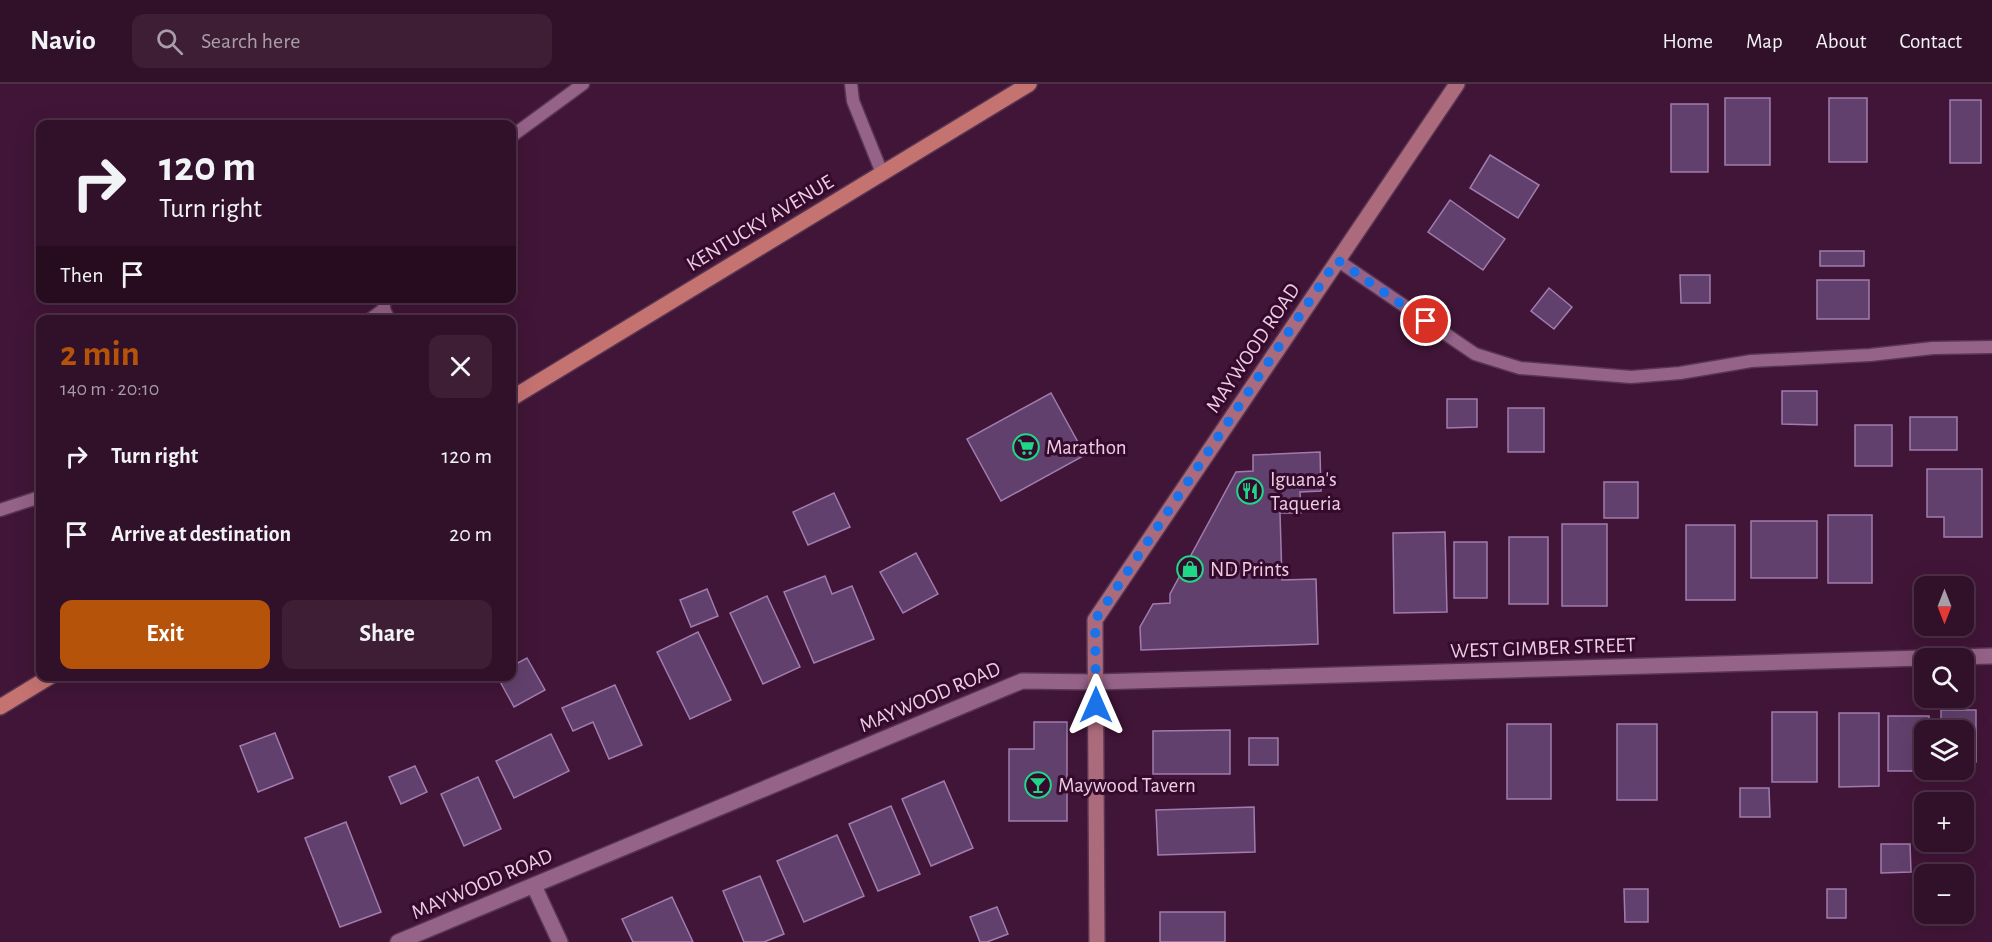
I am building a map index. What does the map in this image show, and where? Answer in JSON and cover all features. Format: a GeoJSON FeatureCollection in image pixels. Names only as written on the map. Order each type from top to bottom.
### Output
{"type":"FeatureCollection","features":[{"type":"Feature","properties":{"kind":"main road","name":"KENTUCKY AVENUE"},"geometry":{"type":"LineString","coordinates":[[516,396],[1029,84]]}},
{"type":"Feature","properties":{"kind":"main road","name":"MAYWOOD ROAD"},"geometry":{"type":"LineString","coordinates":[[1096,682],[1095,620],[1457,84]]}},
{"type":"Feature","properties":{"kind":"main road"},"geometry":{"type":"LineString","coordinates":[[0,707],[43,681]]}},
{"type":"Feature","properties":{"kind":"main road"},"geometry":{"type":"LineString","coordinates":[[1096,682],[1097,942]]}},
{"type":"Feature","properties":{"kind":"street","name":"WEST GIMBER STREET"},"geometry":{"type":"LineString","coordinates":[[1096,682],[1992,656]]}},
{"type":"Feature","properties":{"kind":"street","name":"MAYWOOD ROAD"},"geometry":{"type":"LineString","coordinates":[[398,942],[1022,681],[1096,682]]}},
{"type":"Feature","properties":{"kind":"street"},"geometry":{"type":"LineString","coordinates":[[534,886],[560,942]]}},
{"type":"Feature","properties":{"kind":"lane"},"geometry":{"type":"LineString","coordinates":[[516,133],[583,84]]}},
{"type":"Feature","properties":{"kind":"lane"},"geometry":{"type":"LineString","coordinates":[[851,84],[853,101],[882,173]]}},
{"type":"Feature","properties":{"kind":"lane"},"geometry":{"type":"LineString","coordinates":[[1337,260],[1475,354],[1520,368],[1631,377],[1680,373],[1751,361],[1870,355],[1933,348],[1992,347]]}},
{"type":"Feature","properties":{"kind":"lane"},"geometry":{"type":"LineString","coordinates":[[0,510],[36,497]]}},
{"type":"Feature","properties":{"kind":"building"},"geometry":{"type":"Polygon","coordinates":[[[1725,98],[1770,98],[1770,165],[1725,165],[1725,98]]]}},
{"type":"Feature","properties":{"kind":"building"},"geometry":{"type":"Polygon","coordinates":[[[1829,98],[1867,98],[1867,162],[1829,162],[1829,98]]]}},
{"type":"Feature","properties":{"kind":"building"},"geometry":{"type":"Polygon","coordinates":[[[1950,100],[1981,100],[1981,163],[1950,163],[1950,100]]]}},
{"type":"Feature","properties":{"kind":"building"},"geometry":{"type":"Polygon","coordinates":[[[1671,104],[1708,104],[1708,172],[1671,172],[1671,104]]]}},
{"type":"Feature","properties":{"kind":"building"},"geometry":{"type":"Polygon","coordinates":[[[1490,155],[1539,185],[1518,218],[1470,188],[1490,155]]]}},
{"type":"Feature","properties":{"kind":"building"},"geometry":{"type":"Polygon","coordinates":[[[1450,200],[1505,239],[1483,270],[1428,232],[1450,200]]]}},
{"type":"Feature","properties":{"kind":"building"},"geometry":{"type":"Polygon","coordinates":[[[1820,251],[1864,251],[1864,266],[1820,266],[1820,251]]]}},
{"type":"Feature","properties":{"kind":"building"},"geometry":{"type":"Polygon","coordinates":[[[1680,275],[1710,275],[1710,303],[1681,303],[1680,275]]]}},
{"type":"Feature","properties":{"kind":"building"},"geometry":{"type":"Polygon","coordinates":[[[1817,280],[1869,280],[1869,319],[1817,319],[1817,280]]]}},
{"type":"Feature","properties":{"kind":"building"},"geometry":{"type":"Polygon","coordinates":[[[1549,288],[1572,307],[1554,329],[1531,311],[1549,288]]]}},
{"type":"Feature","properties":{"kind":"building"},"geometry":{"type":"Polygon","coordinates":[[[1782,391],[1817,391],[1817,425],[1782,424],[1782,391]]]}},
{"type":"Feature","properties":{"kind":"building","name":"Marathon"},"geometry":{"type":"Polygon","coordinates":[[[1051,393],[1085,455],[1001,501],[967,439],[1051,393]]]}},
{"type":"Feature","properties":{"kind":"building"},"geometry":{"type":"Polygon","coordinates":[[[1447,399],[1477,399],[1477,427],[1447,428],[1447,399]]]}},
{"type":"Feature","properties":{"kind":"building"},"geometry":{"type":"Polygon","coordinates":[[[1508,408],[1544,408],[1544,452],[1508,452],[1508,408]]]}},
{"type":"Feature","properties":{"kind":"building"},"geometry":{"type":"Polygon","coordinates":[[[1910,417],[1957,417],[1957,450],[1910,450],[1910,417]]]}},
{"type":"Feature","properties":{"kind":"building"},"geometry":{"type":"Polygon","coordinates":[[[1855,425],[1892,425],[1892,466],[1855,466],[1855,425]]]}},
{"type":"Feature","properties":{"kind":"building"},"geometry":{"type":"Polygon","coordinates":[[[1320,452],[1321,491],[1300,492],[1301,513],[1280,513],[1282,580],[1316,579],[1318,644],[1141,650],[1140,627],[1153,604],[1170,603],[1170,594],[1236,472],[1253,471],[1253,455],[1320,452]]]}},
{"type":"Feature","properties":{"kind":"building"},"geometry":{"type":"Polygon","coordinates":[[[1927,469],[1982,469],[1982,537],[1944,537],[1944,517],[1927,517],[1927,469]]]}},
{"type":"Feature","properties":{"kind":"building"},"geometry":{"type":"Polygon","coordinates":[[[1604,482],[1638,482],[1638,518],[1604,518],[1604,482]]]}},
{"type":"Feature","properties":{"kind":"building"},"geometry":{"type":"Polygon","coordinates":[[[834,493],[850,527],[808,545],[793,512],[834,493]]]}},
{"type":"Feature","properties":{"kind":"building"},"geometry":{"type":"Polygon","coordinates":[[[1828,515],[1872,515],[1872,583],[1828,583],[1828,515]]]}},
{"type":"Feature","properties":{"kind":"building"},"geometry":{"type":"Polygon","coordinates":[[[1751,521],[1817,521],[1817,578],[1751,578],[1751,521]]]}},
{"type":"Feature","properties":{"kind":"building"},"geometry":{"type":"Polygon","coordinates":[[[1562,524],[1607,524],[1607,606],[1562,606],[1562,524]]]}},
{"type":"Feature","properties":{"kind":"building"},"geometry":{"type":"Polygon","coordinates":[[[1686,525],[1735,525],[1735,600],[1686,600],[1686,525]]]}},
{"type":"Feature","properties":{"kind":"building"},"geometry":{"type":"Polygon","coordinates":[[[1445,532],[1447,612],[1394,613],[1393,533],[1445,532]]]}},
{"type":"Feature","properties":{"kind":"building"},"geometry":{"type":"Polygon","coordinates":[[[1509,537],[1548,537],[1548,604],[1509,604],[1509,537]]]}},
{"type":"Feature","properties":{"kind":"building"},"geometry":{"type":"Polygon","coordinates":[[[1454,542],[1487,542],[1487,598],[1454,598],[1454,542]]]}},
{"type":"Feature","properties":{"kind":"building"},"geometry":{"type":"Polygon","coordinates":[[[916,553],[938,594],[903,613],[880,572],[916,553]]]}},
{"type":"Feature","properties":{"kind":"building"},"geometry":{"type":"Polygon","coordinates":[[[825,576],[832,594],[852,586],[874,639],[814,663],[784,592],[825,576]]]}},
{"type":"Feature","properties":{"kind":"building"},"geometry":{"type":"Polygon","coordinates":[[[707,589],[718,616],[691,627],[680,600],[707,589]]]}},
{"type":"Feature","properties":{"kind":"building"},"geometry":{"type":"Polygon","coordinates":[[[767,596],[800,667],[763,684],[730,613],[767,596]]]}},
{"type":"Feature","properties":{"kind":"building"},"geometry":{"type":"Polygon","coordinates":[[[698,632],[731,700],[690,719],[657,652],[698,632]]]}},
{"type":"Feature","properties":{"kind":"building"},"geometry":{"type":"Polygon","coordinates":[[[527,658],[545,690],[514,707],[500,681],[516,681],[516,664],[527,658]]]}},
{"type":"Feature","properties":{"kind":"building"},"geometry":{"type":"Polygon","coordinates":[[[615,685],[642,745],[609,759],[593,722],[573,731],[562,708],[615,685]]]}},
{"type":"Feature","properties":{"kind":"building"},"geometry":{"type":"Polygon","coordinates":[[[1941,710],[1976,710],[1976,762],[1974,762],[1974,720],[1941,720],[1941,710]]]}},
{"type":"Feature","properties":{"kind":"building"},"geometry":{"type":"Polygon","coordinates":[[[1772,712],[1817,712],[1817,782],[1772,782],[1772,712]]]}},
{"type":"Feature","properties":{"kind":"building"},"geometry":{"type":"Polygon","coordinates":[[[1839,713],[1879,713],[1879,786],[1839,787],[1839,713]]]}},
{"type":"Feature","properties":{"kind":"building"},"geometry":{"type":"Polygon","coordinates":[[[1888,716],[1929,716],[1929,720],[1914,720],[1914,771],[1888,771],[1888,716]]]}},
{"type":"Feature","properties":{"kind":"building","name":"Maywood Tavern"},"geometry":{"type":"Polygon","coordinates":[[[1034,722],[1067,722],[1067,821],[1009,821],[1009,749],[1034,749],[1034,722]]]}},
{"type":"Feature","properties":{"kind":"building"},"geometry":{"type":"Polygon","coordinates":[[[1507,724],[1551,724],[1551,799],[1507,799],[1507,724]]]}},
{"type":"Feature","properties":{"kind":"building"},"geometry":{"type":"Polygon","coordinates":[[[1617,724],[1657,724],[1657,800],[1617,800],[1617,724]]]}},
{"type":"Feature","properties":{"kind":"building"},"geometry":{"type":"Polygon","coordinates":[[[1230,730],[1230,774],[1153,774],[1153,731],[1230,730]]]}},
{"type":"Feature","properties":{"kind":"building"},"geometry":{"type":"Polygon","coordinates":[[[275,733],[293,778],[258,792],[240,746],[275,733]]]}},
{"type":"Feature","properties":{"kind":"building"},"geometry":{"type":"Polygon","coordinates":[[[551,734],[569,771],[514,798],[496,761],[551,734]]]}},
{"type":"Feature","properties":{"kind":"building"},"geometry":{"type":"Polygon","coordinates":[[[1249,738],[1278,738],[1278,765],[1249,765],[1249,738]]]}},
{"type":"Feature","properties":{"kind":"building"},"geometry":{"type":"Polygon","coordinates":[[[415,766],[427,792],[401,804],[389,777],[415,766]]]}},
{"type":"Feature","properties":{"kind":"building"},"geometry":{"type":"Polygon","coordinates":[[[478,777],[501,829],[464,846],[441,794],[478,777]]]}},
{"type":"Feature","properties":{"kind":"building"},"geometry":{"type":"Polygon","coordinates":[[[944,781],[973,848],[931,866],[902,799],[944,781]]]}},
{"type":"Feature","properties":{"kind":"building"},"geometry":{"type":"Polygon","coordinates":[[[1740,788],[1769,788],[1770,817],[1740,817],[1740,788]]]}},
{"type":"Feature","properties":{"kind":"building"},"geometry":{"type":"Polygon","coordinates":[[[891,806],[920,874],[878,891],[849,824],[891,806]]]}},
{"type":"Feature","properties":{"kind":"building"},"geometry":{"type":"Polygon","coordinates":[[[1254,807],[1255,852],[1158,855],[1156,810],[1254,807]]]}},
{"type":"Feature","properties":{"kind":"building"},"geometry":{"type":"Polygon","coordinates":[[[346,822],[381,912],[340,927],[305,838],[346,822]]]}},
{"type":"Feature","properties":{"kind":"building"},"geometry":{"type":"Polygon","coordinates":[[[837,835],[864,896],[804,922],[777,861],[837,835]]]}},
{"type":"Feature","properties":{"kind":"building"},"geometry":{"type":"Polygon","coordinates":[[[1881,844],[1910,844],[1911,872],[1881,873],[1881,844]]]}},
{"type":"Feature","properties":{"kind":"building"},"geometry":{"type":"Polygon","coordinates":[[[760,876],[784,934],[764,942],[744,942],[723,891],[760,876]]]}},
{"type":"Feature","properties":{"kind":"building"},"geometry":{"type":"Polygon","coordinates":[[[1624,889],[1648,889],[1648,922],[1625,922],[1624,889]]]}},
{"type":"Feature","properties":{"kind":"building"},"geometry":{"type":"Polygon","coordinates":[[[1827,889],[1846,889],[1846,918],[1827,918],[1827,889]]]}},
{"type":"Feature","properties":{"kind":"building"},"geometry":{"type":"Polygon","coordinates":[[[672,897],[693,942],[633,942],[622,919],[672,897]]]}},
{"type":"Feature","properties":{"kind":"building"},"geometry":{"type":"Polygon","coordinates":[[[997,907],[1008,934],[987,942],[980,942],[970,917],[997,907]]]}},
{"type":"Feature","properties":{"kind":"building"},"geometry":{"type":"Polygon","coordinates":[[[1160,912],[1225,912],[1225,942],[1160,942],[1160,912]]]}},
{"type":"Feature","properties":{"kind":"place","name":"Marathon"},"geometry":{"type":"Point","coordinates":[1026,447]}},
{"type":"Feature","properties":{"kind":"place","name":"Iguana's Taqueria"},"geometry":{"type":"Point","coordinates":[1250,491]}},
{"type":"Feature","properties":{"kind":"place","name":"ND Prints"},"geometry":{"type":"Point","coordinates":[1190,569]}},
{"type":"Feature","properties":{"kind":"place","name":"Maywood Tavern"},"geometry":{"type":"Point","coordinates":[1038,785]}},
{"type":"Feature","properties":{"kind":"route"},"geometry":{"type":"LineString","coordinates":[[1096,705],[1095,620],[1337,260],[1426,321]]}}]}
